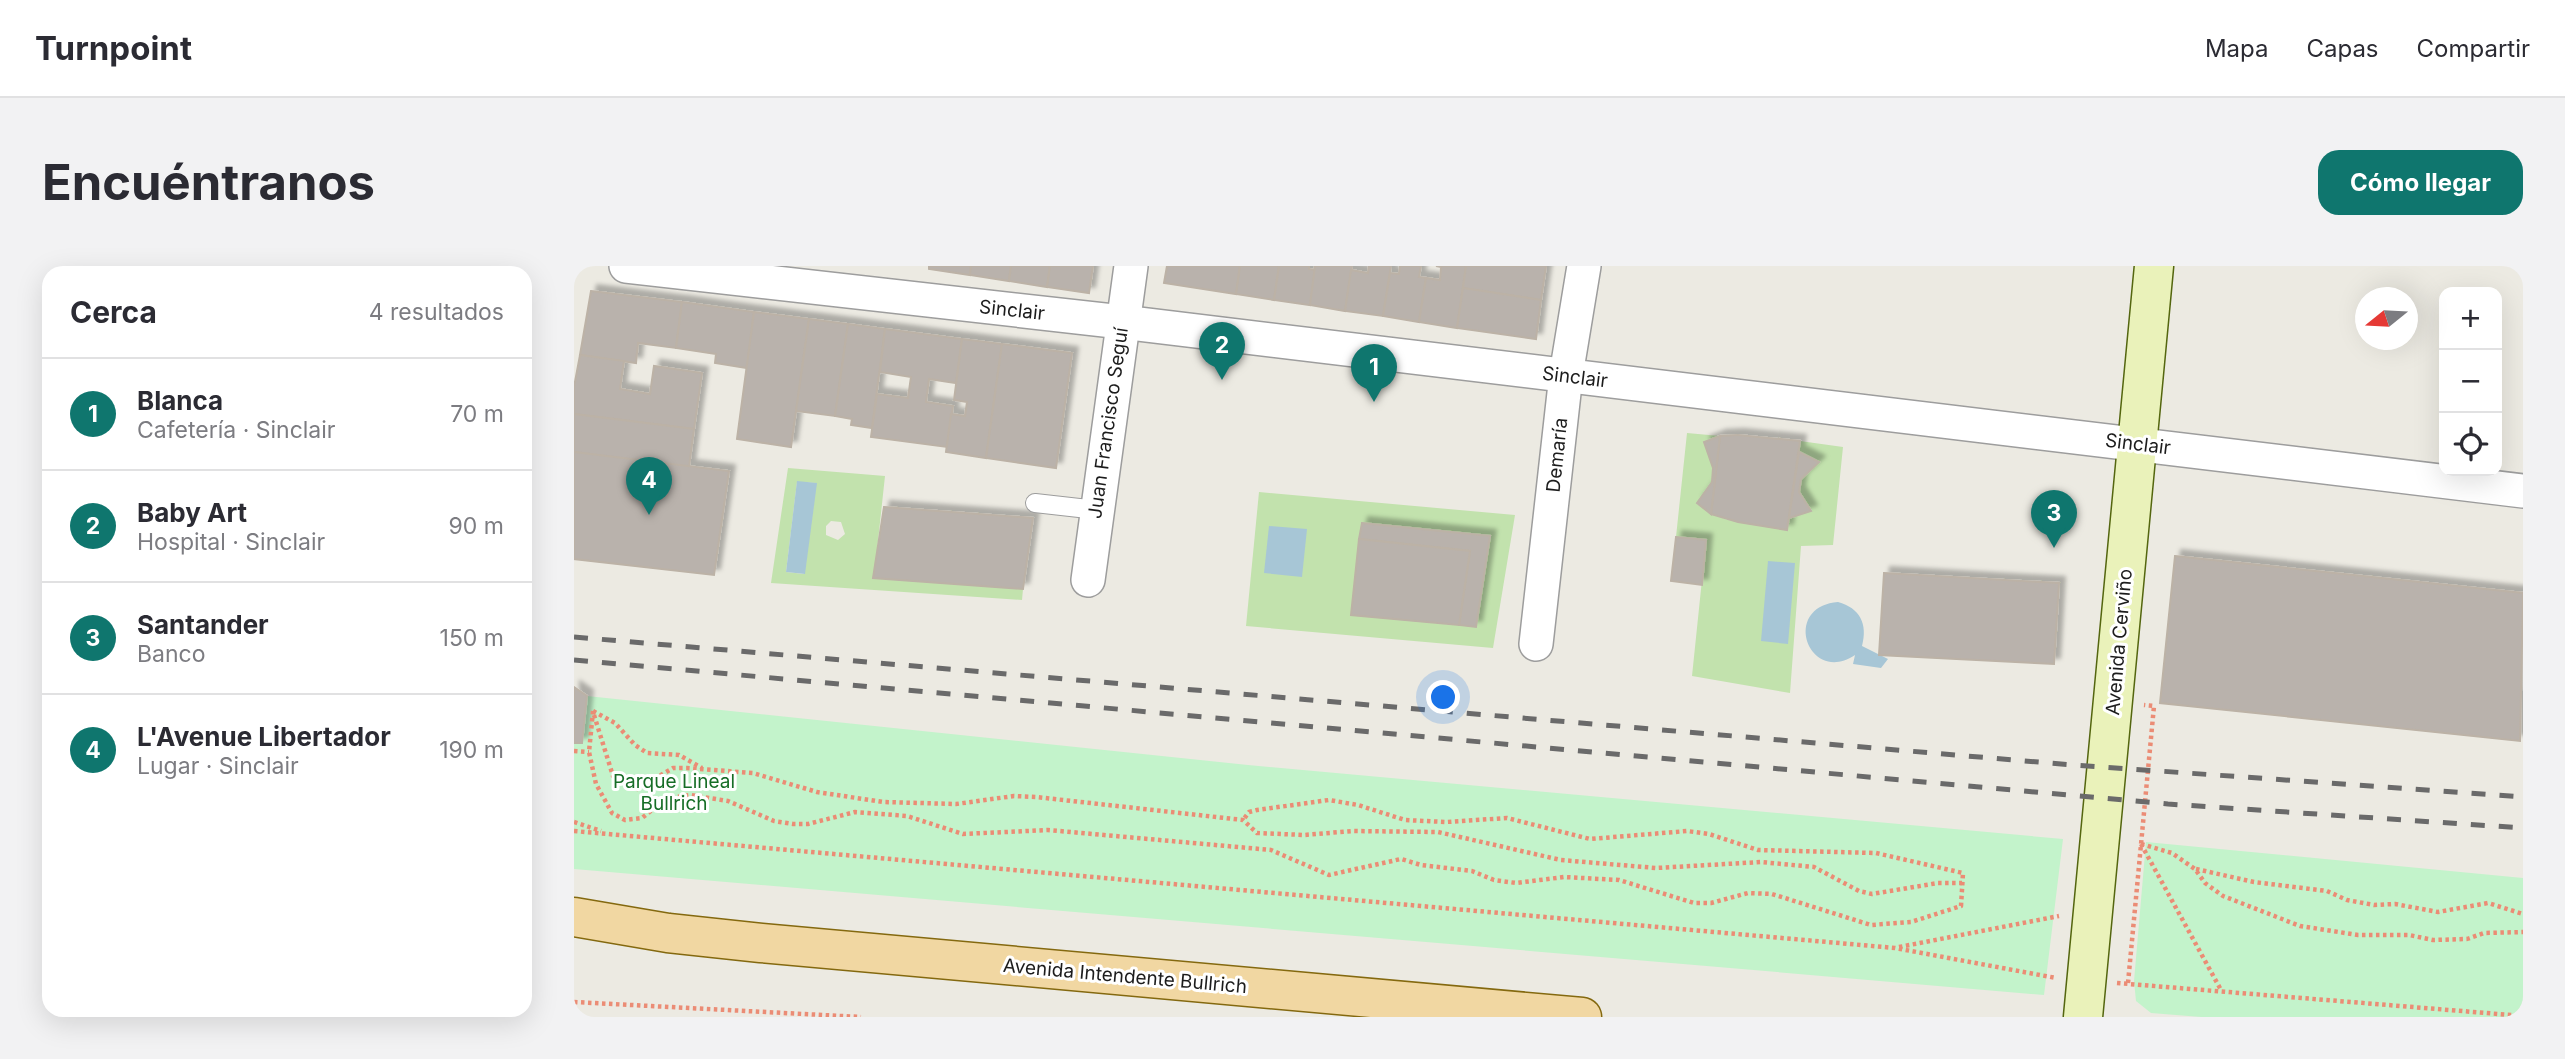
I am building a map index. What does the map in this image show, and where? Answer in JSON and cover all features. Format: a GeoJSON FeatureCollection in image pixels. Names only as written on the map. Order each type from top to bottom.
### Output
{"type":"FeatureCollection","features":[{"type":"Feature","properties":{"kind":"main road","name":"Avenida Cerviño"},"geometry":{"type":"LineString","coordinates":[[2073,992],[2154,266]]}},
{"type":"Feature","properties":{"kind":"main road","name":"Avenida Intendente Bullrich"},"geometry":{"type":"LineString","coordinates":[[574,917],[668,933],[1582,1017]]}},
{"type":"Feature","properties":{"kind":"main road","name":"Avenida Intendente Bullrich"},"geometry":{"type":"LineString","coordinates":[[574,945],[668,933]]}},
{"type":"Feature","properties":{"kind":"street","name":"Sinclair"},"geometry":{"type":"LineString","coordinates":[[626,266],[1122,322],[2523,491]]}},
{"type":"Feature","properties":{"kind":"street","name":"Juan Francisco Seguí"},"geometry":{"type":"LineString","coordinates":[[1088,580],[1131,266]]}},
{"type":"Feature","properties":{"kind":"street","name":"Demaría"},"geometry":{"type":"LineString","coordinates":[[1536,644],[1566,375],[1584,266]]}},
{"type":"Feature","properties":{"kind":"lane"},"geometry":{"type":"LineString","coordinates":[[1035,503],[1097,510]]}},
{"type":"Feature","properties":{"kind":"path"},"geometry":{"type":"LineString","coordinates":[[593,710],[589,752],[600,793],[612,813],[625,820],[642,818],[667,798],[691,795],[727,801],[774,821],[793,824],[808,824],[855,813],[907,816],[962,834],[1048,830],[1271,850],[1329,875],[1401,859],[1421,865],[1472,871],[1494,880],[1516,883],[1564,877],[1619,880],[1694,903],[1711,903],[1748,893],[1772,894],[1871,925],[1910,922],[1961,906],[1963,873],[1876,853],[1758,850],[1709,834],[1687,831],[1590,839],[1507,818],[1446,822],[1405,820],[1359,805],[1329,800],[1257,810],[1249,812],[1243,820]]}},
{"type":"Feature","properties":{"kind":"path"},"geometry":{"type":"LineString","coordinates":[[593,710],[615,723],[635,745],[647,752],[679,755],[705,770]]}},
{"type":"Feature","properties":{"kind":"path"},"geometry":{"type":"LineString","coordinates":[[593,710],[609,768],[619,782],[628,788],[642,788],[673,768],[753,773],[817,792],[861,800],[956,804],[1014,796],[1036,797],[1243,820],[1257,832],[1304,835],[1353,831],[1438,832],[1488,841],[1561,860],[1656,867],[1720,862],[1814,867],[1858,891],[1872,894],[1929,884],[1962,883]]}},
{"type":"Feature","properties":{"kind":"path"},"geometry":{"type":"LineString","coordinates":[[574,751],[589,752]]}},
{"type":"Feature","properties":{"kind":"path"},"geometry":{"type":"LineString","coordinates":[[574,822],[612,834]]}},
{"type":"Feature","properties":{"kind":"path"},"geometry":{"type":"LineString","coordinates":[[574,831],[1895,948],[2073,992],[2221,990],[2523,1016]]}},
{"type":"Feature","properties":{"kind":"path"},"geometry":{"type":"LineString","coordinates":[[2221,990],[2141,844],[2172,853],[2195,869],[2205,883],[2223,896],[2300,926],[2454,941],[2484,933],[2523,932]]}},
{"type":"Feature","properties":{"kind":"path"},"geometry":{"type":"LineString","coordinates":[[2195,869],[2254,882],[2327,891],[2347,900],[2374,905],[2395,904],[2438,912],[2488,903],[2523,914]]}},
{"type":"Feature","properties":{"kind":"path"},"geometry":{"type":"LineString","coordinates":[[1895,948],[2067,915]]}},
{"type":"Feature","properties":{"kind":"path"},"geometry":{"type":"LineString","coordinates":[[574,1002],[861,1017]]}},
{"type":"Feature","properties":{"kind":"green space"},"geometry":{"type":"Polygon","coordinates":[[[1687,433],[1720,436],[1704,442],[1713,468],[1712,482],[1697,504],[1725,519],[1787,530],[1789,518],[1811,511],[1799,492],[1801,479],[1819,462],[1799,452],[1800,441],[1843,447],[1833,545],[1801,546],[1790,693],[1692,676],[1706,541],[1676,537],[1687,433]]]}},
{"type":"Feature","properties":{"kind":"green space"},"geometry":{"type":"Polygon","coordinates":[[[788,468],[885,476],[874,578],[1023,589],[1022,600],[771,583],[788,468]],[[797,482],[786,572],[804,574],[816,483],[797,482]],[[831,521],[826,526],[826,535],[838,540],[845,534],[841,522],[831,521]]]}},
{"type":"Feature","properties":{"kind":"green space"},"geometry":{"type":"Polygon","coordinates":[[[1259,492],[1515,515],[1493,648],[1246,626],[1259,492]]]}},
{"type":"Feature","properties":{"kind":"green space","name":"Parque Lineal Bullrich"},"geometry":{"type":"Polygon","coordinates":[[[587,696],[1248,765],[2063,839],[2044,995],[574,869],[574,743],[582,743],[587,696]]]}},
{"type":"Feature","properties":{"kind":"green space"},"geometry":{"type":"Polygon","coordinates":[[[2146,842],[2523,878],[2523,1017],[2201,1017],[2151,1013],[2136,1001],[2134,981],[2146,842]]]}},
{"type":"Feature","properties":{"kind":"water"},"geometry":{"type":"Polygon","coordinates":[[[797,481],[817,483],[805,574],[786,572],[797,481]]]}},
{"type":"Feature","properties":{"kind":"water"},"geometry":{"type":"Polygon","coordinates":[[[1269,526],[1307,529],[1302,577],[1264,573],[1269,526]]]}},
{"type":"Feature","properties":{"kind":"water"},"geometry":{"type":"Polygon","coordinates":[[[1768,561],[1795,563],[1788,644],[1761,641],[1768,561]]]}},
{"type":"Feature","properties":{"kind":"water"},"geometry":{"type":"Polygon","coordinates":[[[1838,602],[1852,608],[1860,618],[1864,631],[1862,646],[1888,659],[1881,668],[1853,664],[1855,655],[1839,662],[1825,660],[1814,653],[1808,642],[1806,629],[1810,617],[1820,607],[1838,602]]]}},
{"type":"Feature","properties":{"kind":"building"},"geometry":{"type":"Polygon","coordinates":[[[929,266],[971,266],[970,275],[929,269],[929,266]]]}},
{"type":"Feature","properties":{"kind":"building"},"geometry":{"type":"Polygon","coordinates":[[[971,266],[1011,266],[1009,281],[970,275],[971,266]]]}},
{"type":"Feature","properties":{"kind":"building"},"geometry":{"type":"Polygon","coordinates":[[[1011,266],[1050,266],[1047,287],[1009,281],[1011,266]]]}},
{"type":"Feature","properties":{"kind":"building"},"geometry":{"type":"Polygon","coordinates":[[[1050,266],[1093,266],[1089,293],[1047,287],[1050,266]]]}},
{"type":"Feature","properties":{"kind":"building"},"geometry":{"type":"Polygon","coordinates":[[[1167,266],[1240,266],[1236,294],[1164,283],[1167,266]]]}},
{"type":"Feature","properties":{"kind":"building"},"geometry":{"type":"Polygon","coordinates":[[[1240,266],[1279,266],[1274,300],[1236,294],[1240,266]]]}},
{"type":"Feature","properties":{"kind":"building"},"geometry":{"type":"Polygon","coordinates":[[[1279,266],[1309,266],[1309,269],[1315,270],[1310,305],[1274,300],[1279,266]]]}},
{"type":"Feature","properties":{"kind":"building"},"geometry":{"type":"Polygon","coordinates":[[[1315,266],[1352,266],[1345,311],[1310,305],[1315,266]]]}},
{"type":"Feature","properties":{"kind":"building"},"geometry":{"type":"Polygon","coordinates":[[[1369,266],[1391,266],[1383,316],[1345,311],[1351,270],[1368,273],[1369,266]]]}},
{"type":"Feature","properties":{"kind":"building"},"geometry":{"type":"Polygon","coordinates":[[[1400,266],[1421,266],[1419,277],[1426,278],[1419,322],[1383,316],[1390,273],[1399,274],[1400,266]]]}},
{"type":"Feature","properties":{"kind":"building"},"geometry":{"type":"Polygon","coordinates":[[[1436,266],[1466,266],[1457,328],[1419,322],[1426,278],[1440,280],[1441,267],[1436,266]]]}},
{"type":"Feature","properties":{"kind":"building"},"geometry":{"type":"Polygon","coordinates":[[[1466,266],[1546,266],[1541,300],[1463,288],[1466,266]]]}},
{"type":"Feature","properties":{"kind":"building"},"geometry":{"type":"Polygon","coordinates":[[[1463,288],[1541,300],[1536,339],[1457,328],[1463,288]]]}},
{"type":"Feature","properties":{"kind":"building"},"geometry":{"type":"Polygon","coordinates":[[[591,291],[682,302],[676,348],[638,343],[636,363],[580,355],[591,291]]]}},
{"type":"Feature","properties":{"kind":"building"},"geometry":{"type":"Polygon","coordinates":[[[682,302],[754,312],[747,368],[715,363],[716,354],[676,348],[682,302]]]}},
{"type":"Feature","properties":{"kind":"building"},"geometry":{"type":"Polygon","coordinates":[[[754,312],[809,319],[791,447],[737,439],[754,312]]]}},
{"type":"Feature","properties":{"kind":"building"},"geometry":{"type":"Polygon","coordinates":[[[809,319],[848,324],[835,416],[796,411],[809,319]]]}},
{"type":"Feature","properties":{"kind":"building"},"geometry":{"type":"Polygon","coordinates":[[[848,324],[885,329],[872,428],[851,425],[852,419],[835,416],[848,324]]]}},
{"type":"Feature","properties":{"kind":"building"},"geometry":{"type":"Polygon","coordinates":[[[885,329],[962,339],[956,383],[929,379],[926,402],[953,406],[947,447],[871,437],[877,394],[908,398],[911,377],[880,372],[885,329]]]}},
{"type":"Feature","properties":{"kind":"building"},"geometry":{"type":"Polygon","coordinates":[[[962,339],[1002,344],[986,458],[946,452],[951,414],[965,416],[967,402],[954,400],[962,339]]]}},
{"type":"Feature","properties":{"kind":"building"},"geometry":{"type":"Polygon","coordinates":[[[1002,344],[1072,353],[1056,468],[986,458],[1002,344]]]}},
{"type":"Feature","properties":{"kind":"building"},"geometry":{"type":"Polygon","coordinates":[[[580,355],[624,361],[620,389],[650,394],[654,366],[702,373],[694,429],[574,414],[574,387],[580,355]]]}},
{"type":"Feature","properties":{"kind":"building"},"geometry":{"type":"Polygon","coordinates":[[[574,414],[694,429],[689,467],[574,452],[574,414]]]}},
{"type":"Feature","properties":{"kind":"building"},"geometry":{"type":"Polygon","coordinates":[[[1738,435],[1800,441],[1787,530],[1738,522],[1711,514],[1720,436],[1738,435]]]}},
{"type":"Feature","properties":{"kind":"building"},"geometry":{"type":"Polygon","coordinates":[[[1720,436],[1711,514],[1697,503],[1712,482],[1713,468],[1704,442],[1720,436]]]}},
{"type":"Feature","properties":{"kind":"building"},"geometry":{"type":"Polygon","coordinates":[[[574,452],[729,471],[714,575],[574,559],[574,452]]]}},
{"type":"Feature","properties":{"kind":"building"},"geometry":{"type":"Polygon","coordinates":[[[1799,452],[1819,462],[1801,479],[1799,492],[1811,511],[1789,518],[1799,452]]]}},
{"type":"Feature","properties":{"kind":"building"},"geometry":{"type":"Polygon","coordinates":[[[884,507],[1033,518],[1023,589],[873,578],[884,507]]]}},
{"type":"Feature","properties":{"kind":"building"},"geometry":{"type":"Polygon","coordinates":[[[1362,523],[1490,536],[1476,627],[1459,625],[1470,551],[1359,539],[1362,523]]]}},
{"type":"Feature","properties":{"kind":"building"},"geometry":{"type":"Polygon","coordinates":[[[1676,537],[1706,540],[1702,585],[1671,581],[1676,537]]]}},
{"type":"Feature","properties":{"kind":"building"},"geometry":{"type":"Polygon","coordinates":[[[1359,539],[1470,551],[1459,625],[1351,615],[1359,539]]]}},
{"type":"Feature","properties":{"kind":"building"},"geometry":{"type":"Polygon","coordinates":[[[2175,556],[2523,593],[2520,741],[2160,703],[2175,556]]]}},
{"type":"Feature","properties":{"kind":"building"},"geometry":{"type":"Polygon","coordinates":[[[1884,573],[2059,583],[2054,664],[1879,655],[1884,573]]]}},
{"type":"Feature","properties":{"kind":"building"},"geometry":{"type":"Polygon","coordinates":[[[574,687],[587,696],[582,743],[574,743],[574,687]]]}},
{"type":"Feature","properties":{"kind":"railway"},"geometry":{"type":"LineString","coordinates":[[574,637],[2061,764],[2523,797]]}},
{"type":"Feature","properties":{"kind":"railway"},"geometry":{"type":"LineString","coordinates":[[574,660],[2168,804],[2523,828]]}},
{"type":"Feature","properties":{"kind":"place","name":"Baby Art"},"geometry":{"type":"Point","coordinates":[1222,380]}},
{"type":"Feature","properties":{"kind":"place","name":"Blanca"},"geometry":{"type":"Point","coordinates":[1374,402]}},
{"type":"Feature","properties":{"kind":"place","name":"L'Avenue Libertador"},"geometry":{"type":"Point","coordinates":[649,515]}},
{"type":"Feature","properties":{"kind":"place","name":"Santander"},"geometry":{"type":"Point","coordinates":[2054,548]}}]}
